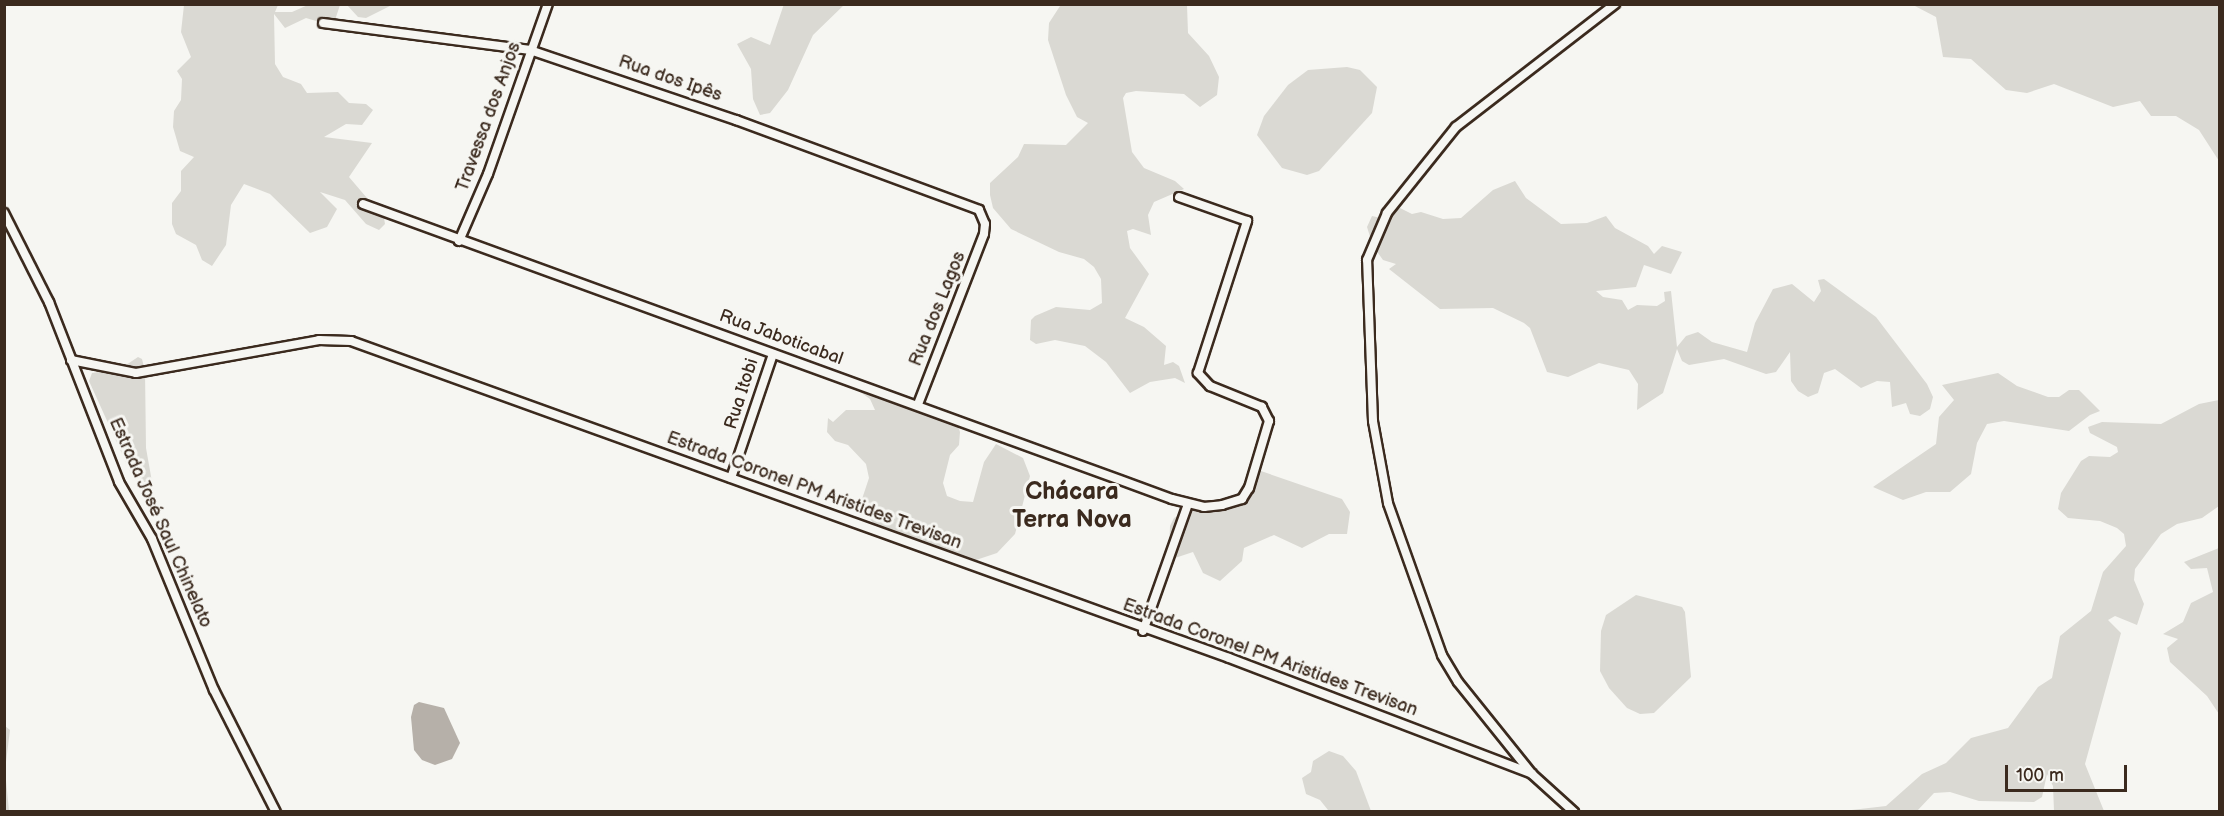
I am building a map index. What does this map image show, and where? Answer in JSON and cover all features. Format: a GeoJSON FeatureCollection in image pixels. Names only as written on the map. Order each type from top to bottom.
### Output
{"type":"FeatureCollection","features":[{"type":"Feature","properties":{"kind":"street","name":"Travessa dos Anjos"},"geometry":{"type":"LineString","coordinates":[[459,241],[502,138],[530,50],[548,4]]}},
{"type":"Feature","properties":{"kind":"street"},"geometry":{"type":"LineString","coordinates":[[1574,812],[1532,774],[1458,682],[1442,655],[1388,502],[1374,421],[1367,260],[1387,213],[1456,127],[1615,4]]}},
{"type":"Feature","properties":{"kind":"street","name":"Rua dos Ipês"},"geometry":{"type":"LineString","coordinates":[[323,23],[530,50],[630,82],[966,204],[979,210],[986,224]]}},
{"type":"Feature","properties":{"kind":"street","name":"Rua Jaboticabal"},"geometry":{"type":"LineString","coordinates":[[363,204],[459,241],[918,404],[1188,504],[1221,506],[1242,499],[1254,473],[1269,415],[1262,407],[1209,386],[1198,373],[1248,225],[1246,218],[1179,197]]}},
{"type":"Feature","properties":{"kind":"street","name":"Estrada José Saul Chinelato"},"geometry":{"type":"LineString","coordinates":[[4,213],[49,302],[119,482],[152,539],[214,690],[276,812]]}},
{"type":"Feature","properties":{"kind":"street","name":"Rua dos Lagos"},"geometry":{"type":"LineString","coordinates":[[918,404],[976,259],[986,224]]}},
{"type":"Feature","properties":{"kind":"street","name":"Estrada Coronel PM Aristides Trevisan"},"geometry":{"type":"LineString","coordinates":[[71,360],[136,373],[319,340],[351,341],[731,478],[1143,631],[1229,658],[1532,774]]}},
{"type":"Feature","properties":{"kind":"street","name":"Rua Itobi"},"geometry":{"type":"LineString","coordinates":[[731,478],[773,354]]}},
{"type":"Feature","properties":{"kind":"street"},"geometry":{"type":"LineString","coordinates":[[1143,631],[1188,504]]}},
{"type":"Feature","properties":{"kind":"shaded area"},"geometry":{"type":"Polygon","coordinates":[[[784,4],[844,5],[813,35],[788,90],[770,113],[760,115],[753,99],[751,69],[737,44],[751,37],[770,45],[784,4]]]}},
{"type":"Feature","properties":{"kind":"shaded area"},"geometry":{"type":"Polygon","coordinates":[[[184,5],[278,5],[275,12],[292,12],[308,5],[340,5],[333,26],[306,18],[285,28],[274,14],[275,64],[283,77],[301,84],[307,93],[338,92],[349,103],[366,104],[373,110],[362,125],[346,124],[324,137],[372,143],[349,177],[384,218],[385,224],[379,230],[366,224],[345,200],[320,192],[337,209],[327,227],[310,233],[270,194],[244,184],[231,205],[226,245],[212,266],[202,260],[196,245],[176,234],[172,224],[172,203],[181,191],[181,171],[194,157],[180,151],[173,127],[174,111],[181,100],[182,79],[177,71],[191,57],[181,32],[184,5]]]}},
{"type":"Feature","properties":{"kind":"shaded area"},"geometry":{"type":"Polygon","coordinates":[[[347,5],[392,5],[366,18],[358,17],[347,5]]]}},
{"type":"Feature","properties":{"kind":"shaded area"},"geometry":{"type":"Polygon","coordinates":[[[1055,5],[1187,5],[1188,33],[1209,56],[1219,77],[1217,95],[1200,107],[1184,94],[1136,91],[1126,93],[1123,98],[1132,152],[1144,168],[1175,181],[1184,189],[1154,202],[1148,215],[1151,235],[1133,229],[1127,231],[1130,248],[1149,274],[1125,318],[1144,327],[1166,346],[1164,365],[1173,362],[1179,366],[1185,383],[1175,378],[1150,382],[1130,393],[1106,362],[1085,346],[1055,340],[1036,344],[1030,340],[1031,320],[1035,316],[1056,307],[1090,310],[1102,303],[1101,279],[1094,267],[1084,259],[1059,252],[1011,229],[993,208],[990,195],[990,183],[1018,157],[1024,144],[1066,145],[1088,123],[1077,117],[1066,95],[1048,40],[1049,23],[1060,6],[1055,5]]]}},
{"type":"Feature","properties":{"kind":"shaded area"},"geometry":{"type":"Polygon","coordinates":[[[1913,5],[2219,5],[2219,161],[2199,130],[2176,116],[2151,116],[2140,101],[2113,107],[2054,84],[2027,93],[2006,90],[1971,59],[1943,57],[1936,17],[1913,5]]]}},
{"type":"Feature","properties":{"kind":"shaded area"},"geometry":{"type":"Polygon","coordinates":[[[1347,67],[1360,70],[1377,87],[1372,113],[1319,171],[1307,175],[1282,168],[1257,135],[1264,116],[1288,85],[1308,70],[1347,67]]]}},
{"type":"Feature","properties":{"kind":"shaded area"},"geometry":{"type":"Polygon","coordinates":[[[1515,181],[1526,198],[1561,224],[1587,223],[1606,216],[1615,228],[1648,246],[1654,254],[1662,246],[1682,252],[1671,274],[1644,265],[1636,287],[1596,291],[1603,297],[1622,300],[1628,310],[1637,305],[1657,306],[1665,301],[1664,292],[1671,291],[1677,347],[1686,336],[1698,332],[1712,342],[1747,352],[1755,323],[1773,289],[1792,284],[1814,302],[1821,291],[1818,280],[1824,279],[1876,317],[1927,384],[1933,397],[1930,409],[1920,416],[1910,414],[1906,403],[1892,407],[1890,382],[1877,381],[1861,388],[1835,369],[1824,373],[1818,393],[1808,397],[1798,391],[1791,381],[1790,352],[1776,372],[1766,374],[1724,359],[1689,365],[1682,361],[1677,349],[1663,393],[1637,410],[1638,384],[1629,370],[1599,363],[1568,377],[1547,372],[1530,328],[1524,323],[1493,308],[1440,309],[1389,269],[1396,264],[1383,260],[1373,246],[1367,227],[1372,216],[1381,218],[1400,208],[1412,214],[1421,212],[1443,219],[1461,218],[1493,190],[1515,181]]]}},
{"type":"Feature","properties":{"kind":"shaded area"},"geometry":{"type":"Polygon","coordinates":[[[138,357],[142,359],[145,371],[146,448],[154,493],[151,495],[132,476],[89,381],[92,373],[120,369],[138,357]]]}},
{"type":"Feature","properties":{"kind":"shaded area"},"geometry":{"type":"Polygon","coordinates":[[[1998,373],[2017,386],[2048,397],[2059,397],[2069,390],[2079,390],[2100,411],[2090,415],[2069,431],[2004,421],[1987,424],[1977,443],[1971,474],[1950,492],[1926,492],[1903,500],[1873,487],[1936,444],[1939,417],[1954,400],[1942,385],[1998,373]]]}},
{"type":"Feature","properties":{"kind":"shaded area"},"geometry":{"type":"Polygon","coordinates":[[[845,381],[945,411],[956,420],[960,432],[959,445],[950,455],[943,483],[947,496],[960,501],[973,502],[984,462],[996,444],[1023,458],[1030,476],[1015,534],[997,553],[973,561],[935,555],[886,536],[859,508],[869,478],[866,464],[848,445],[835,441],[827,432],[828,418],[833,422],[846,410],[875,410],[870,399],[845,381]]]}},
{"type":"Feature","properties":{"kind":"shaded area"},"geometry":{"type":"Polygon","coordinates":[[[2219,400],[2219,506],[2202,518],[2177,524],[2161,534],[2135,569],[2134,580],[2144,604],[2137,625],[2115,616],[2108,620],[2121,633],[2085,764],[2104,811],[2054,811],[2053,786],[2047,774],[2042,797],[2034,802],[1979,801],[1950,792],[1934,793],[1917,811],[1843,811],[1886,806],[1922,774],[1946,763],[1971,738],[2008,728],[2038,687],[2052,678],[2060,636],[2091,611],[2103,572],[2126,546],[2124,534],[2117,528],[2100,521],[2068,518],[2058,509],[2061,493],[2081,461],[2089,456],[2110,457],[2118,452],[2117,447],[2090,433],[2088,427],[2102,422],[2161,424],[2199,404],[2219,400]]]}},
{"type":"Feature","properties":{"kind":"shaded area"},"geometry":{"type":"Polygon","coordinates":[[[1258,470],[1342,499],[1350,512],[1347,534],[1329,534],[1302,548],[1274,535],[1244,548],[1242,561],[1220,581],[1203,573],[1193,552],[1175,558],[1169,553],[1170,526],[1174,518],[1188,510],[1215,507],[1237,496],[1258,470]]]}},
{"type":"Feature","properties":{"kind":"shaded area"},"geometry":{"type":"Polygon","coordinates":[[[2220,548],[2219,714],[2207,696],[2170,662],[2167,648],[2178,639],[2163,634],[2183,622],[2191,603],[2213,592],[2207,568],[2191,569],[2184,562],[2220,548]]]}},
{"type":"Feature","properties":{"kind":"shaded area"},"geometry":{"type":"Polygon","coordinates":[[[1636,595],[1682,607],[1685,612],[1691,677],[1654,713],[1640,714],[1627,708],[1609,688],[1600,671],[1601,631],[1606,615],[1636,595]]]}},
{"type":"Feature","properties":{"kind":"shaded area"},"geometry":{"type":"Polygon","coordinates":[[[419,702],[444,708],[460,743],[452,759],[435,765],[422,760],[414,750],[411,717],[414,705],[419,702]]]}},
{"type":"Feature","properties":{"kind":"shaded area"},"geometry":{"type":"Polygon","coordinates":[[[5,726],[10,730],[5,770],[5,726]]]}},
{"type":"Feature","properties":{"kind":"shaded area"},"geometry":{"type":"Polygon","coordinates":[[[1329,751],[1343,756],[1356,771],[1371,811],[1328,810],[1320,800],[1306,794],[1302,778],[1311,772],[1313,761],[1329,751]]]}},
{"type":"Feature","properties":{"kind":"shaded area"},"geometry":{"type":"Polygon","coordinates":[[[5,770],[9,811],[5,811],[5,770]]]}},
{"type":"Feature","properties":{"kind":"district","name":"Chácara Terra Nova"},"geometry":{"type":"Point","coordinates":[1072,506]}}]}
